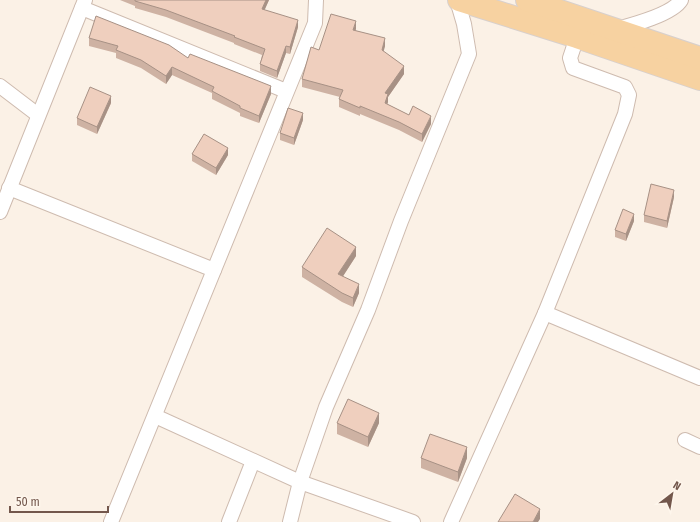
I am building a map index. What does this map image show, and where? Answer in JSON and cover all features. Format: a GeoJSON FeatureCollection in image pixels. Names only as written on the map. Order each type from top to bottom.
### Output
{"type":"FeatureCollection","features":[{"type":"Feature","properties":{"kind":"main road"},"geometry":{"type":"LineString","coordinates":[[458,0],[577,37],[700,79]]}},
{"type":"Feature","properties":{"kind":"main road"},"geometry":{"type":"LineString","coordinates":[[527,0],[700,58]]}},
{"type":"Feature","properties":{"kind":"street"},"geometry":{"type":"LineString","coordinates":[[111,522],[315,23],[316,0]]}},
{"type":"Feature","properties":{"kind":"street"},"geometry":{"type":"LineString","coordinates":[[290,522],[300,482],[326,407],[368,310],[401,222],[469,54],[458,0]]}},
{"type":"Feature","properties":{"kind":"street"},"geometry":{"type":"LineString","coordinates":[[615,29],[647,21],[675,6],[681,0]]}},
{"type":"Feature","properties":{"kind":"street"},"geometry":{"type":"LineString","coordinates":[[0,212],[83,4],[286,91]]}},
{"type":"Feature","properties":{"kind":"street"},"geometry":{"type":"LineString","coordinates":[[451,522],[546,312],[624,114],[629,95],[625,87],[573,68],[570,58],[577,37]]}},
{"type":"Feature","properties":{"kind":"street"},"geometry":{"type":"LineString","coordinates":[[0,86],[38,115]]}},
{"type":"Feature","properties":{"kind":"street"},"geometry":{"type":"LineString","coordinates":[[10,188],[214,270]]}},
{"type":"Feature","properties":{"kind":"street"},"geometry":{"type":"LineString","coordinates":[[546,312],[700,378]]}},
{"type":"Feature","properties":{"kind":"street"},"geometry":{"type":"LineString","coordinates":[[155,416],[300,482],[413,522]]}},
{"type":"Feature","properties":{"kind":"street"},"geometry":{"type":"LineString","coordinates":[[685,440],[700,447]]}},
{"type":"Feature","properties":{"kind":"street"},"geometry":{"type":"LineString","coordinates":[[229,522],[253,461]]}},
{"type":"Feature","properties":{"kind":"building"},"geometry":{"type":"Polygon","coordinates":[[[135,0],[266,0],[262,9],[298,20],[290,47],[286,46],[277,71],[260,64],[265,49],[234,37],[235,36],[135,0]]]}},
{"type":"Feature","properties":{"kind":"building"},"geometry":{"type":"Polygon","coordinates":[[[331,14],[356,21],[353,30],[385,38],[382,50],[404,66],[385,93],[388,94],[385,103],[409,115],[413,106],[431,116],[422,134],[399,122],[339,99],[343,90],[302,79],[311,47],[319,50],[331,14]]]}},
{"type":"Feature","properties":{"kind":"building"},"geometry":{"type":"Polygon","coordinates":[[[96,16],[169,45],[188,58],[190,54],[271,86],[259,116],[240,108],[240,106],[212,91],[214,87],[172,67],[166,76],[141,60],[116,50],[118,46],[89,38],[96,16]]]}},
{"type":"Feature","properties":{"kind":"building"},"geometry":{"type":"Polygon","coordinates":[[[90,87],[111,96],[97,127],[77,118],[90,87]]]}},
{"type":"Feature","properties":{"kind":"building"},"geometry":{"type":"Polygon","coordinates":[[[288,108],[303,113],[294,138],[280,133],[288,108]]]}},
{"type":"Feature","properties":{"kind":"building"},"geometry":{"type":"Polygon","coordinates":[[[204,134],[228,148],[216,168],[192,154],[204,134]]]}},
{"type":"Feature","properties":{"kind":"building"},"geometry":{"type":"Polygon","coordinates":[[[651,184],[674,190],[667,221],[644,215],[651,184]]]}},
{"type":"Feature","properties":{"kind":"building"},"geometry":{"type":"Polygon","coordinates":[[[623,209],[634,214],[626,234],[615,230],[623,209]]]}},
{"type":"Feature","properties":{"kind":"building"},"geometry":{"type":"Polygon","coordinates":[[[327,228],[356,247],[338,274],[359,284],[353,298],[342,293],[302,267],[327,228]]]}},
{"type":"Feature","properties":{"kind":"building"},"geometry":{"type":"Polygon","coordinates":[[[348,399],[379,413],[368,437],[337,423],[348,399]]]}},
{"type":"Feature","properties":{"kind":"building"},"geometry":{"type":"Polygon","coordinates":[[[430,434],[467,447],[458,472],[421,458],[430,434]]]}},
{"type":"Feature","properties":{"kind":"building"},"geometry":{"type":"Polygon","coordinates":[[[515,494],[540,509],[533,522],[498,522],[515,494]]]}}]}
